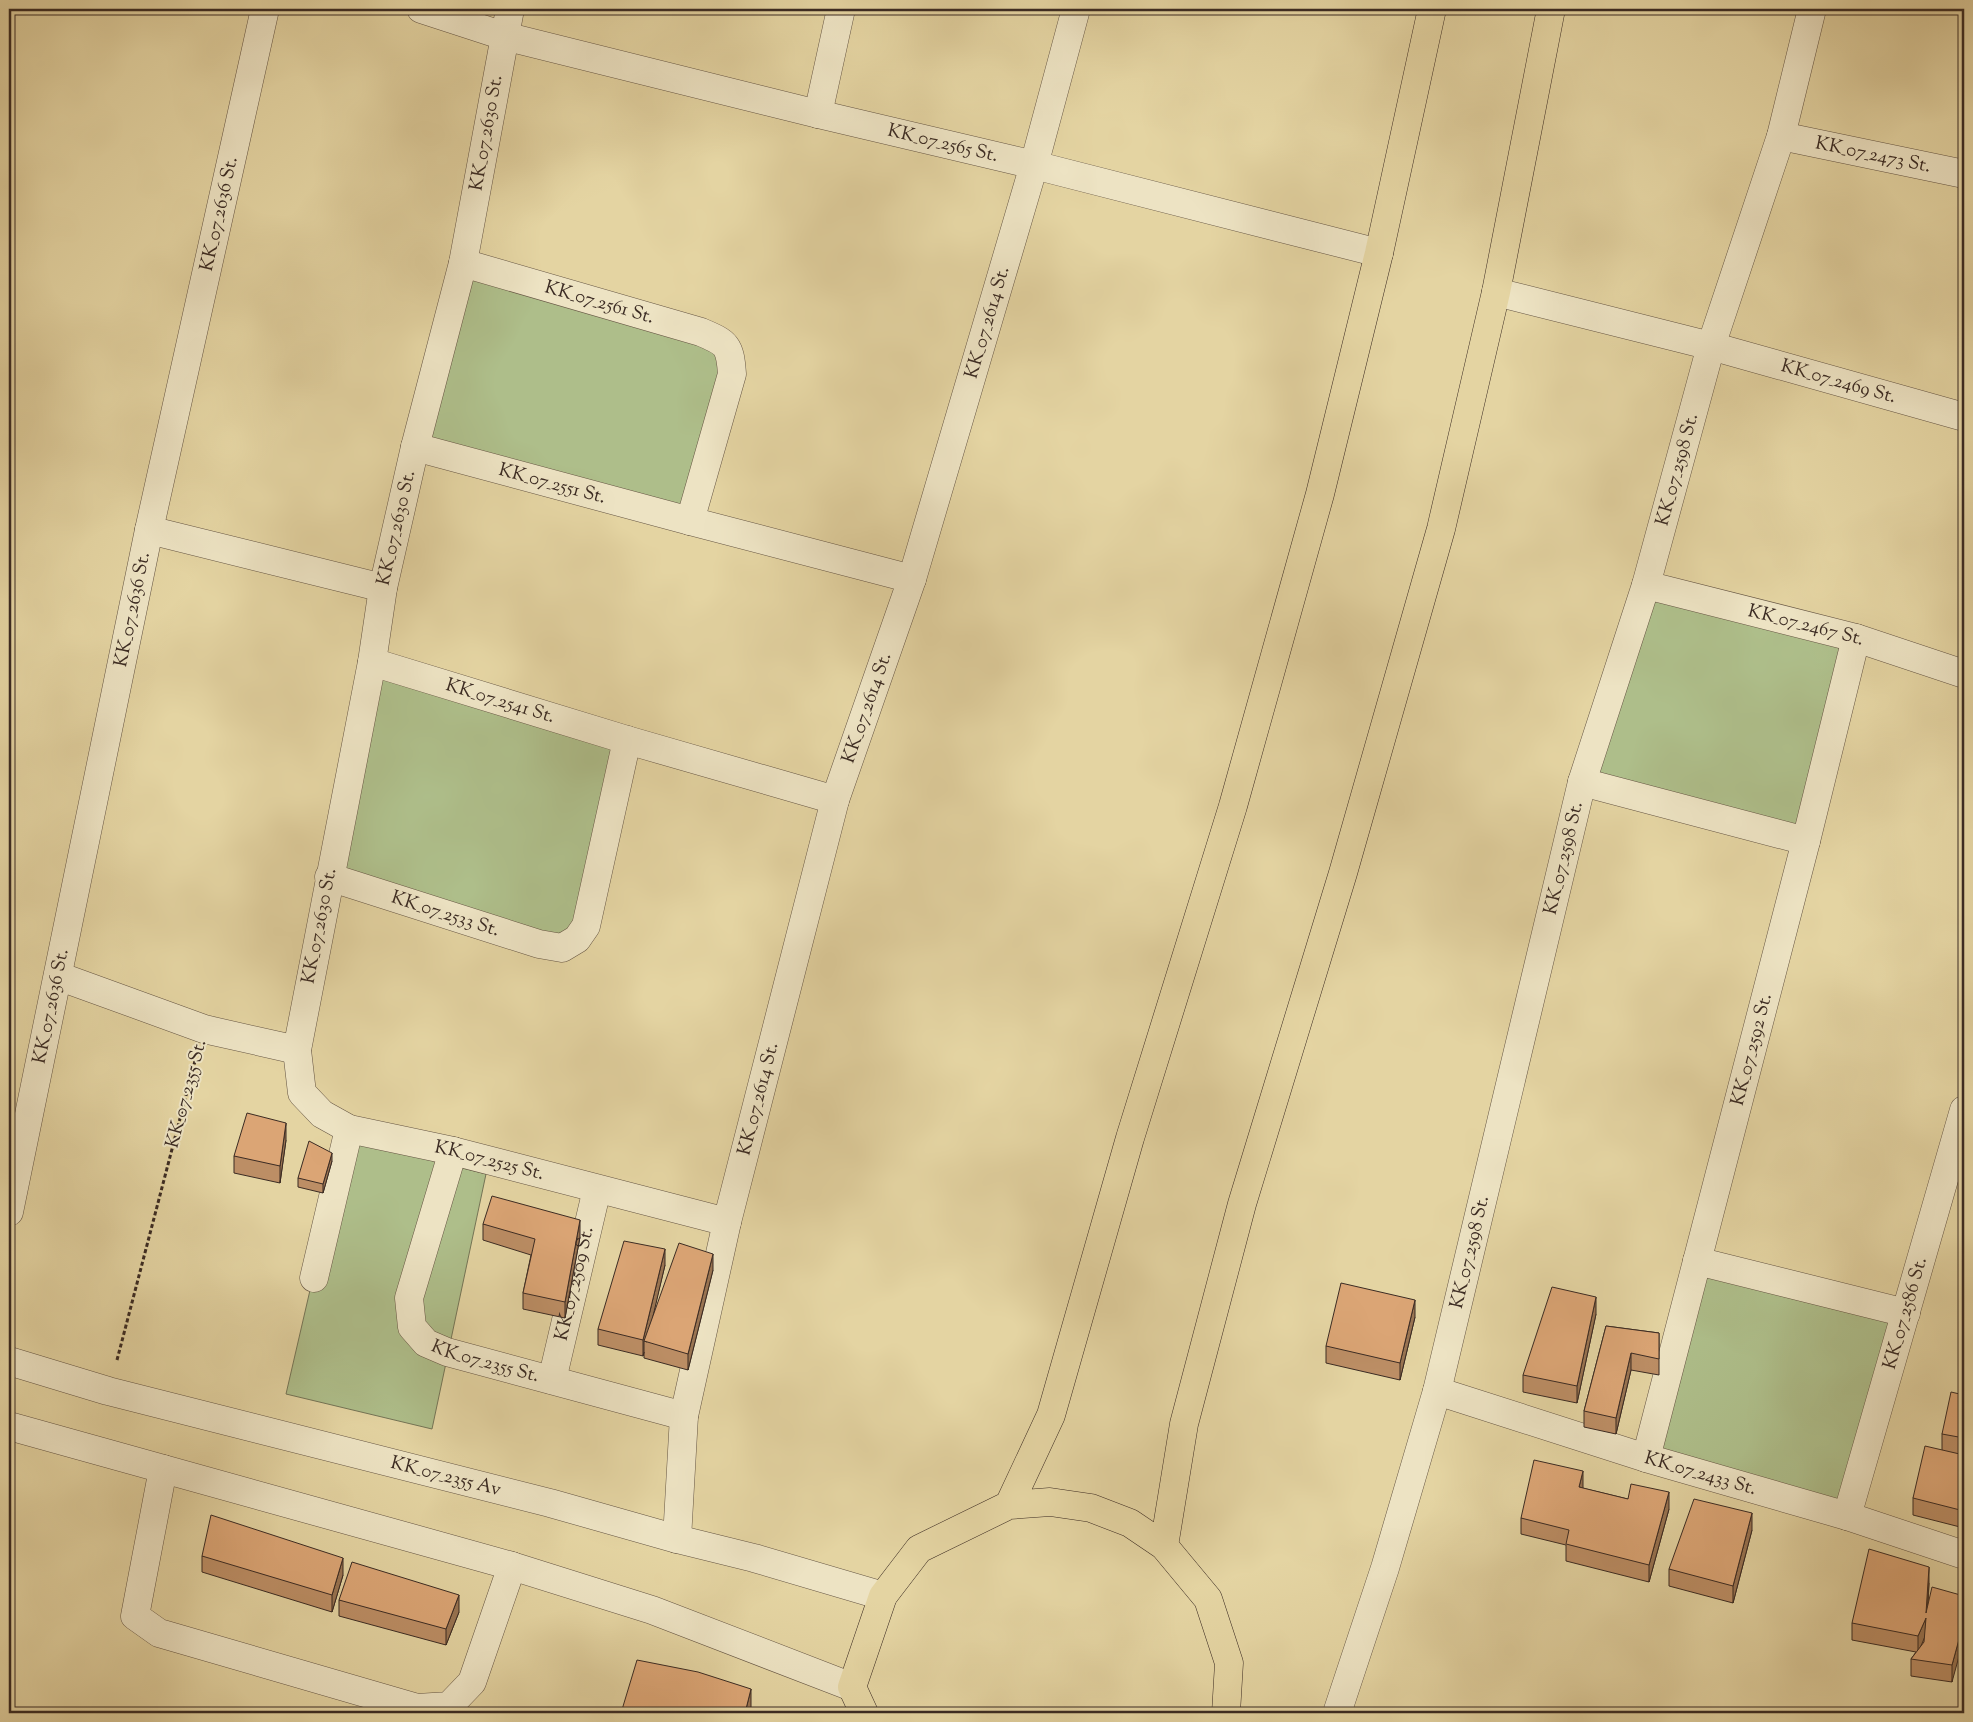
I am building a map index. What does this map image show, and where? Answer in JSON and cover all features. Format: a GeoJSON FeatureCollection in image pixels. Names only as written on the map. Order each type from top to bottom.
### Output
{"type":"FeatureCollection","features":[{"type":"Feature","properties":{"kind":"highway"},"geometry":{"type":"LineString","coordinates":[[1009,1505],[1051,1415],[1130,1138],[1233,806],[1320,494],[1379,253],[1432,9]]}},
{"type":"Feature","properties":{"kind":"highway"},"geometry":{"type":"LineString","coordinates":[[1164,1546],[1184,1424],[1242,1204],[1340,882],[1441,529],[1496,292],[1551,9]]}},
{"type":"Feature","properties":{"kind":"highway"},"geometry":{"type":"LineString","coordinates":[[864,1713],[852,1687],[883,1596],[919,1549],[1009,1505],[1050,1502],[1091,1508],[1130,1523],[1164,1546],[1208,1599],[1229,1663],[1226,1713]]}},
{"type":"Feature","properties":{"kind":"street","name":"KK_07_2636 St."},"geometry":{"type":"LineString","coordinates":[[9,1212],[149,530],[266,9]]}},
{"type":"Feature","properties":{"kind":"street","name":"KK_07_2565 St."},"geometry":{"type":"LineString","coordinates":[[421,9],[504,36],[818,114],[1034,165],[1379,253]]}},
{"type":"Feature","properties":{"kind":"street","name":"KK_07_2630 St."},"geometry":{"type":"LineString","coordinates":[[297,1050],[372,662],[383,588],[415,447],[462,263],[510,9]]}},
{"type":"Feature","properties":{"kind":"street"},"geometry":{"type":"LineString","coordinates":[[818,114],[842,9]]}},
{"type":"Feature","properties":{"kind":"street","name":"KK_07_2614 St."},"geometry":{"type":"LineString","coordinates":[[677,1539],[684,1416],[727,1222],[835,800],[912,579],[1034,165],[1076,9]]}},
{"type":"Feature","properties":{"kind":"street","name":"KK_07_2598 St."},"geometry":{"type":"LineString","coordinates":[[1337,1713],[1385,1568],[1437,1391],[1582,782],[1646,586],[1712,346],[1781,136],[1812,9]]}},
{"type":"Feature","properties":{"kind":"street","name":"KK_07_2473 St."},"geometry":{"type":"LineString","coordinates":[[1781,136],[1964,174]]}},
{"type":"Feature","properties":{"kind":"street","name":"KK_07_2561 St."},"geometry":{"type":"LineString","coordinates":[[462,263],[701,332],[719,340],[730,353],[732,374],[690,521]]}},
{"type":"Feature","properties":{"kind":"street","name":"KK_07_2469 St."},"geometry":{"type":"LineString","coordinates":[[1496,292],[1712,346],[1964,418]]}},
{"type":"Feature","properties":{"kind":"street","name":"KK_07_2551 St."},"geometry":{"type":"LineString","coordinates":[[415,447],[912,579]]}},
{"type":"Feature","properties":{"kind":"street"},"geometry":{"type":"LineString","coordinates":[[149,530],[383,588]]}},
{"type":"Feature","properties":{"kind":"street","name":"KK_07_2467 St."},"geometry":{"type":"LineString","coordinates":[[1646,586],[1856,638],[1964,674]]}},
{"type":"Feature","properties":{"kind":"street","name":"KK_07_2592 St."},"geometry":{"type":"LineString","coordinates":[[1646,1458],[1806,840],[1856,638]]}},
{"type":"Feature","properties":{"kind":"street","name":"KK_07_2541 St."},"geometry":{"type":"LineString","coordinates":[[372,662],[627,740],[835,800]]}},
{"type":"Feature","properties":{"kind":"street","name":"KK_07_2533 St."},"geometry":{"type":"LineString","coordinates":[[329,877],[539,944],[562,948],[577,938],[586,926],[627,740]]}},
{"type":"Feature","properties":{"kind":"street"},"geometry":{"type":"LineString","coordinates":[[1582,782],[1806,840]]}},
{"type":"Feature","properties":{"kind":"street"},"geometry":{"type":"LineString","coordinates":[[58,976],[204,1029],[297,1050]]}},
{"type":"Feature","properties":{"kind":"street","name":"KK_07_2525 St."},"geometry":{"type":"LineString","coordinates":[[297,1050],[302,1092],[322,1114],[349,1129],[453,1151],[727,1222]]}},
{"type":"Feature","properties":{"kind":"street","name":"KK_07_2586 St."},"geometry":{"type":"LineString","coordinates":[[1847,1516],[1964,1110]]}},
{"type":"Feature","properties":{"kind":"street"},"geometry":{"type":"LineString","coordinates":[[314,1278],[349,1129]]}},
{"type":"Feature","properties":{"kind":"street","name":"KK_07_2355 St."},"geometry":{"type":"LineString","coordinates":[[453,1151],[409,1298],[412,1327],[426,1343],[447,1352],[684,1416]]}},
{"type":"Feature","properties":{"kind":"street","name":"KK_07_2509 St."},"geometry":{"type":"LineString","coordinates":[[552,1380],[597,1189]]}},
{"type":"Feature","properties":{"kind":"street"},"geometry":{"type":"LineString","coordinates":[[1697,1261],[1906,1313]]}},
{"type":"Feature","properties":{"kind":"street","name":"KK_07_2355 Av"},"geometry":{"type":"LineString","coordinates":[[9,1361],[108,1391],[550,1503],[677,1539],[754,1558],[883,1596]]}},
{"type":"Feature","properties":{"kind":"street","name":"KK_07_2433 St."},"geometry":{"type":"LineString","coordinates":[[1437,1391],[1646,1458],[1847,1516],[1964,1555]]}},
{"type":"Feature","properties":{"kind":"street"},"geometry":{"type":"LineString","coordinates":[[9,1426],[512,1566],[652,1610],[852,1687]]}},
{"type":"Feature","properties":{"kind":"street"},"geometry":{"type":"LineString","coordinates":[[162,1469],[135,1616],[158,1633],[417,1708],[449,1706],[472,1682],[512,1566]]}},
{"type":"Feature","properties":{"kind":"path","name":"KK_07_2355 St."},"geometry":{"type":"LineString","coordinates":[[108,1391],[204,1029]]}},
{"type":"Feature","properties":{"kind":"green space"},"geometry":{"type":"Polygon","coordinates":[[[463,263],[730,353],[690,521],[415,447],[463,263]]]}},
{"type":"Feature","properties":{"kind":"green space"},"geometry":{"type":"Polygon","coordinates":[[[1643,586],[1856,638],[1806,841],[1583,778],[1643,586]]]}},
{"type":"Feature","properties":{"kind":"green space"},"geometry":{"type":"Polygon","coordinates":[[[372,662],[627,740],[586,926],[562,948],[329,877],[372,662]]]}},
{"type":"Feature","properties":{"kind":"green space"},"geometry":{"type":"Polygon","coordinates":[[[345,1139],[486,1174],[432,1429],[286,1394],[345,1139]]]}},
{"type":"Feature","properties":{"kind":"green space"},"geometry":{"type":"Polygon","coordinates":[[[1697,1261],[1906,1313],[1847,1516],[1646,1458],[1697,1261]]]}},
{"type":"Feature","properties":{"kind":"building"},"geometry":{"type":"Polygon","coordinates":[[[247,1113],[286,1123],[280,1166],[234,1156],[247,1113]]]}},
{"type":"Feature","properties":{"kind":"building"},"geometry":{"type":"Polygon","coordinates":[[[309,1141],[332,1153],[323,1184],[298,1178],[309,1141]]]}},
{"type":"Feature","properties":{"kind":"building"},"geometry":{"type":"Polygon","coordinates":[[[492,1196],[580,1220],[565,1302],[523,1293],[535,1239],[483,1224],[492,1196]]]}},
{"type":"Feature","properties":{"kind":"building"},"geometry":{"type":"Polygon","coordinates":[[[624,1241],[665,1249],[643,1340],[598,1329],[624,1241]]]}},
{"type":"Feature","properties":{"kind":"building"},"geometry":{"type":"Polygon","coordinates":[[[679,1243],[713,1254],[688,1354],[644,1341],[679,1243]]]}},
{"type":"Feature","properties":{"kind":"building"},"geometry":{"type":"Polygon","coordinates":[[[1341,1283],[1415,1300],[1400,1363],[1326,1346],[1341,1283]]]}},
{"type":"Feature","properties":{"kind":"building"},"geometry":{"type":"Polygon","coordinates":[[[1552,1287],[1596,1297],[1577,1386],[1523,1375],[1552,1287]]]}},
{"type":"Feature","properties":{"kind":"building"},"geometry":{"type":"Polygon","coordinates":[[[1606,1326],[1659,1333],[1659,1359],[1631,1353],[1616,1418],[1584,1411],[1606,1326]]]}},
{"type":"Feature","properties":{"kind":"building"},"geometry":{"type":"Polygon","coordinates":[[[1951,1392],[1964,1395],[1964,1438],[1942,1434],[1951,1392]]]}},
{"type":"Feature","properties":{"kind":"building"},"geometry":{"type":"Polygon","coordinates":[[[1925,1446],[1964,1455],[1964,1511],[1913,1498],[1925,1446]]]}},
{"type":"Feature","properties":{"kind":"building"},"geometry":{"type":"Polygon","coordinates":[[[1534,1460],[1583,1471],[1579,1487],[1628,1499],[1631,1484],[1669,1492],[1649,1565],[1566,1544],[1569,1530],[1521,1518],[1534,1460]]]}},
{"type":"Feature","properties":{"kind":"building"},"geometry":{"type":"Polygon","coordinates":[[[1694,1499],[1752,1513],[1733,1586],[1669,1569],[1694,1499]]]}},
{"type":"Feature","properties":{"kind":"building"},"geometry":{"type":"Polygon","coordinates":[[[211,1515],[343,1558],[332,1595],[202,1556],[211,1515]]]}},
{"type":"Feature","properties":{"kind":"building"},"geometry":{"type":"Polygon","coordinates":[[[1869,1549],[1929,1567],[1926,1613],[1932,1587],[1964,1596],[1964,1621],[1952,1665],[1911,1659],[1924,1642],[1926,1618],[1918,1636],[1852,1623],[1869,1549]]]}},
{"type":"Feature","properties":{"kind":"building"},"geometry":{"type":"Polygon","coordinates":[[[352,1562],[459,1595],[446,1629],[339,1600],[352,1562]]]}},
{"type":"Feature","properties":{"kind":"building"},"geometry":{"type":"Polygon","coordinates":[[[637,1660],[698,1672],[751,1689],[745,1713],[621,1713],[637,1660]]]}}]}
